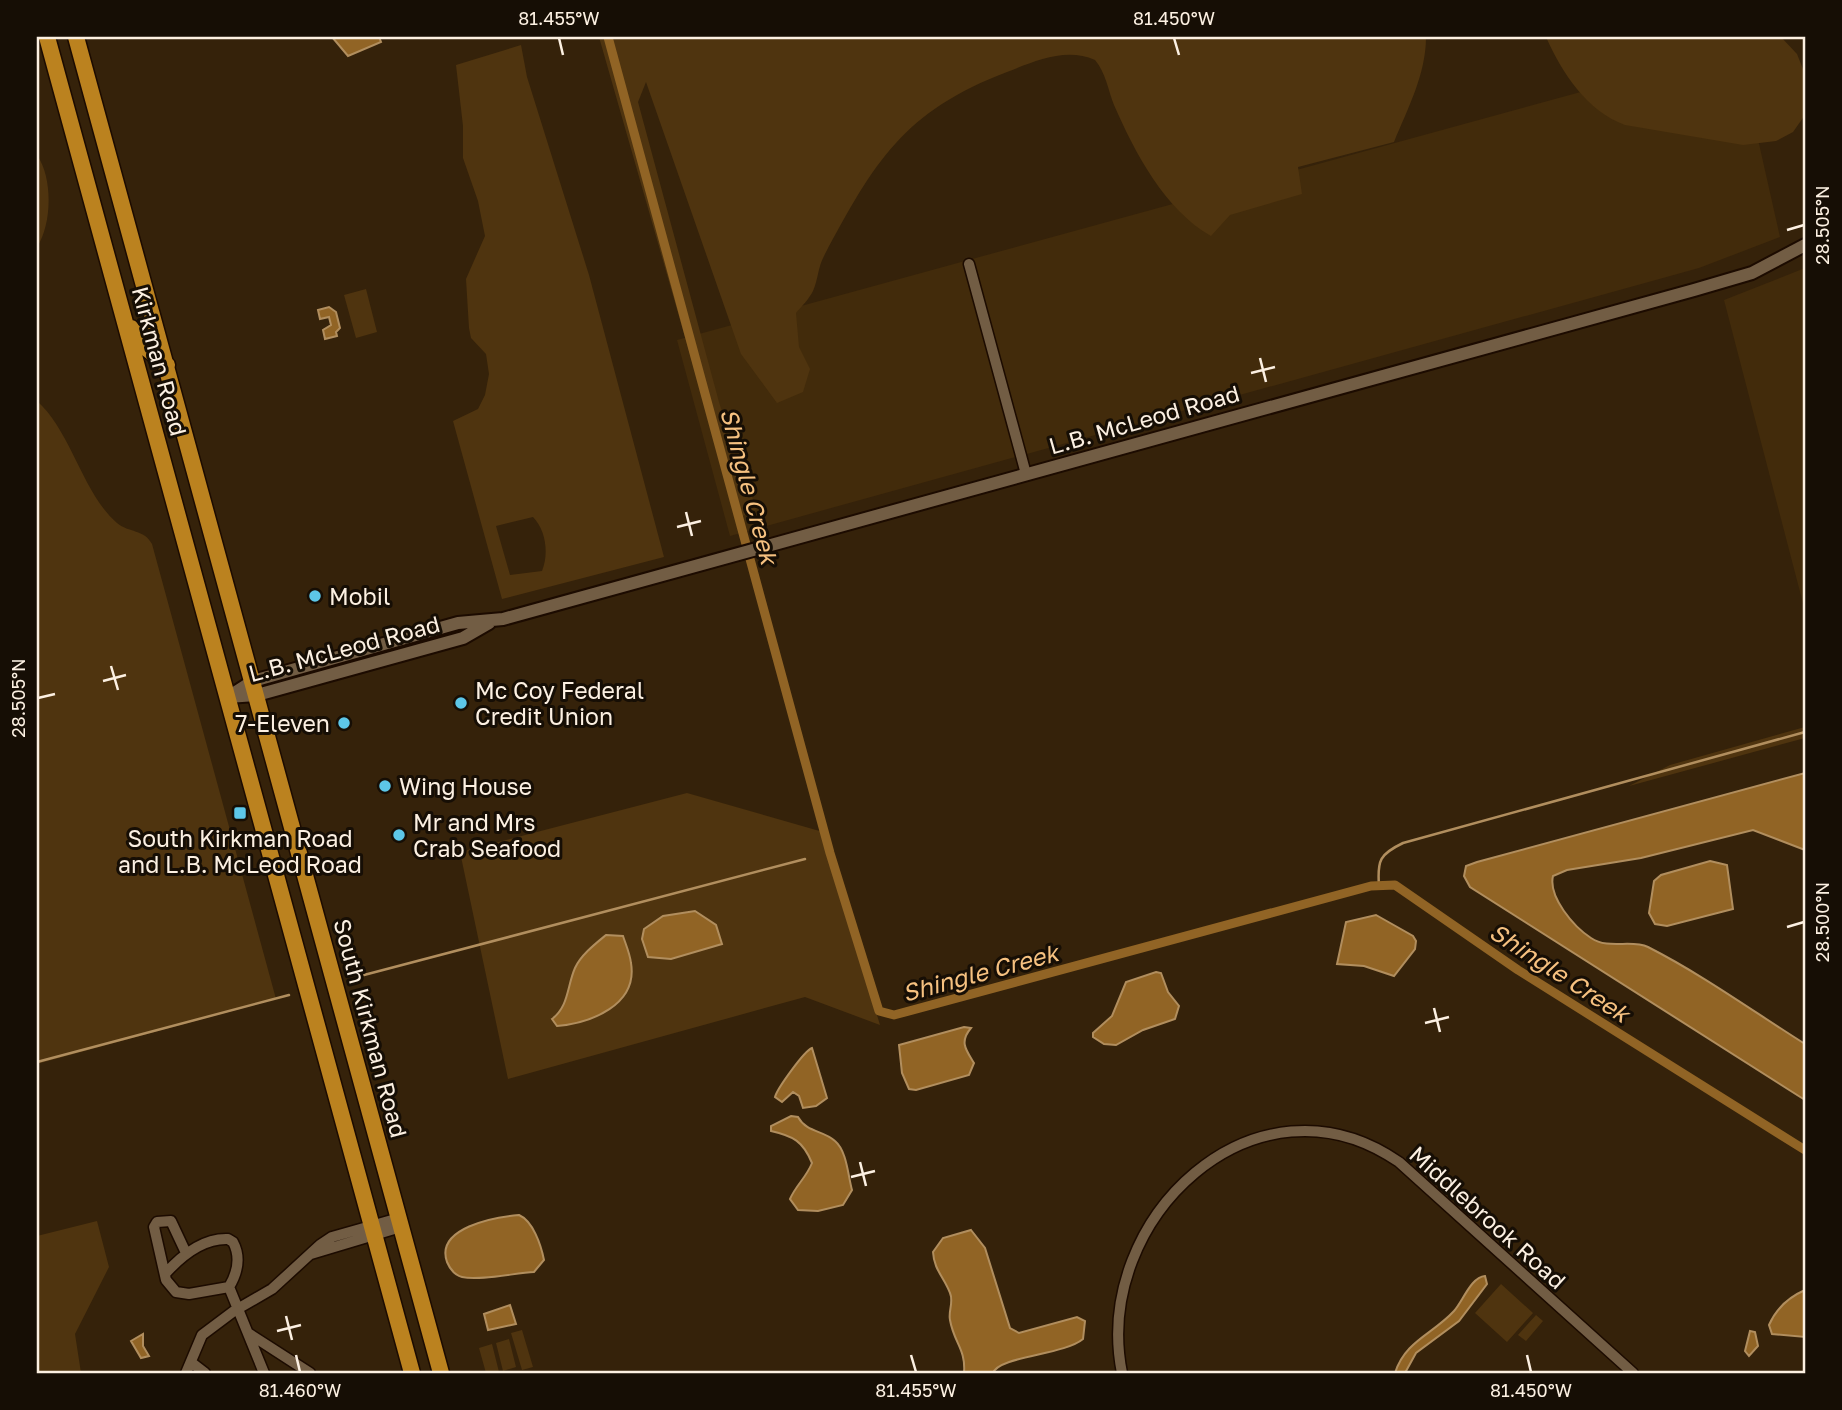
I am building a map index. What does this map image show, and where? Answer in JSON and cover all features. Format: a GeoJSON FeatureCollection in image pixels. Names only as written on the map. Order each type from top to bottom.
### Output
{"type":"FeatureCollection","features":[{"type":"Feature","properties":{"kind":"main road","name":"Kirkman Road"},"geometry":{"type":"LineString","coordinates":[[47,37],[228,698]]}},
{"type":"Feature","properties":{"kind":"main road","name":"Kirkman Road"},"geometry":{"type":"LineString","coordinates":[[76,37],[255,688]]}},
{"type":"Feature","properties":{"kind":"main road"},"geometry":{"type":"LineString","coordinates":[[125,320],[145,347],[167,365]]}},
{"type":"Feature","properties":{"kind":"main road","name":"South Kirkman Road"},"geometry":{"type":"LineString","coordinates":[[255,688],[441,1373]]}},
{"type":"Feature","properties":{"kind":"main road"},"geometry":{"type":"LineString","coordinates":[[228,698],[412,1373]]}},
{"type":"Feature","properties":{"kind":"street","name":"L.B. McLeod Road"},"geometry":{"type":"LineString","coordinates":[[228,698],[255,688],[463,638],[490,622],[1732,279],[1752,273],[1805,246]]}},
{"type":"Feature","properties":{"kind":"street"},"geometry":{"type":"LineString","coordinates":[[969,264],[1026,474]]}},
{"type":"Feature","properties":{"kind":"street","name":"Middlebrook Road"},"geometry":{"type":"LineString","coordinates":[[1122,1373],[1118,1335],[1122,1292],[1137,1244],[1160,1208],[1186,1180],[1225,1153],[1262,1137],[1308,1131],[1357,1139],[1399,1162],[1633,1373]]}},
{"type":"Feature","properties":{"kind":"street"},"geometry":{"type":"LineString","coordinates":[[186,1253],[171,1221],[157,1222],[154,1227],[165,1274],[176,1292],[189,1294],[229,1287]]}},
{"type":"Feature","properties":{"kind":"street"},"geometry":{"type":"LineString","coordinates":[[186,1373],[202,1335],[239,1308],[272,1289],[332,1237],[373,1231],[400,1222]]}},
{"type":"Feature","properties":{"kind":"street"},"geometry":{"type":"LineString","coordinates":[[165,1274],[186,1253],[223,1239],[233,1242],[238,1257],[237,1270],[229,1287]]}},
{"type":"Feature","properties":{"kind":"street"},"geometry":{"type":"LineString","coordinates":[[229,1287],[264,1373]]}},
{"type":"Feature","properties":{"kind":"street"},"geometry":{"type":"LineString","coordinates":[[248,1333],[310,1373]]}},
{"type":"Feature","properties":{"kind":"street"},"geometry":{"type":"LineString","coordinates":[[192,1363],[205,1373]]}},
{"type":"Feature","properties":{"kind":"shaded area"},"geometry":{"type":"Polygon","coordinates":[[[332,37],[379,37],[381,42],[348,56],[332,37]]]}},
{"type":"Feature","properties":{"kind":"shaded area"},"geometry":{"type":"Polygon","coordinates":[[[599,37],[1426,37],[1420,78],[1394,142],[1298,167],[1302,194],[1230,215],[1211,236],[1179,211],[1153,179],[1122,123],[1095,60],[1073,55],[1051,57],[972,87],[942,104],[917,123],[896,143],[859,193],[822,260],[813,291],[796,313],[799,347],[810,369],[803,392],[777,403],[741,354],[646,82],[638,102],[719,402],[740,468],[757,509],[737,519],[599,37]]]}},
{"type":"Feature","properties":{"kind":"shaded area"},"geometry":{"type":"Polygon","coordinates":[[[1546,37],[1781,37],[1797,54],[1805,74],[1805,115],[1793,132],[1776,141],[1743,145],[1625,125],[1599,110],[1577,89],[1546,37]]]}},
{"type":"Feature","properties":{"kind":"shaded area"},"geometry":{"type":"Polygon","coordinates":[[[1735,37],[1780,237],[1699,268],[730,536],[677,340],[1650,73],[1735,37]]]}},
{"type":"Feature","properties":{"kind":"shaded area"},"geometry":{"type":"Polygon","coordinates":[[[521,45],[527,77],[589,275],[664,557],[502,599],[453,421],[478,409],[485,395],[489,374],[486,354],[471,338],[469,328],[466,279],[485,236],[478,201],[463,158],[463,126],[456,65],[521,45]],[[533,517],[496,526],[510,575],[542,571],[545,542],[533,517]]]}},
{"type":"Feature","properties":{"kind":"shaded area"},"geometry":{"type":"Polygon","coordinates":[[[37,155],[46,176],[49,201],[46,226],[37,247],[37,155]]]}},
{"type":"Feature","properties":{"kind":"shaded area"},"geometry":{"type":"Polygon","coordinates":[[[1805,268],[1805,611],[1724,300],[1805,268]]]}},
{"type":"Feature","properties":{"kind":"shaded area"},"geometry":{"type":"Polygon","coordinates":[[[366,289],[377,332],[356,338],[344,295],[366,289]]]}},
{"type":"Feature","properties":{"kind":"shaded area"},"geometry":{"type":"Polygon","coordinates":[[[329,307],[336,312],[340,328],[336,332],[337,336],[325,339],[323,330],[331,325],[329,317],[320,319],[318,310],[329,307]]]}},
{"type":"Feature","properties":{"kind":"shaded area"},"geometry":{"type":"Polygon","coordinates":[[[37,401],[59,429],[105,511],[117,523],[141,533],[152,544],[276,999],[37,1064],[37,401]]]}},
{"type":"Feature","properties":{"kind":"shaded area"},"geometry":{"type":"Polygon","coordinates":[[[1805,727],[1805,738],[1629,786],[1670,765],[1805,727]]]}},
{"type":"Feature","properties":{"kind":"shaded area"},"geometry":{"type":"Polygon","coordinates":[[[1805,773],[1805,850],[1753,830],[1641,858],[1567,870],[1553,876],[1552,884],[1564,911],[1577,927],[1591,938],[1598,942],[1648,947],[1805,1044],[1805,1100],[1470,887],[1464,876],[1466,866],[1477,862],[1805,773]]]}},
{"type":"Feature","properties":{"kind":"shaded area"},"geometry":{"type":"Polygon","coordinates":[[[687,793],[823,832],[880,1025],[805,997],[508,1079],[460,852],[687,793]]]}},
{"type":"Feature","properties":{"kind":"shaded area"},"geometry":{"type":"Polygon","coordinates":[[[1710,861],[1727,865],[1733,909],[1667,926],[1655,924],[1649,913],[1654,881],[1661,875],[1710,861]]]}},
{"type":"Feature","properties":{"kind":"shaded area"},"geometry":{"type":"Polygon","coordinates":[[[695,911],[716,925],[722,944],[671,959],[648,957],[642,939],[644,929],[663,916],[695,911]]]}},
{"type":"Feature","properties":{"kind":"shaded area"},"geometry":{"type":"Polygon","coordinates":[[[1376,915],[1413,936],[1416,941],[1415,949],[1394,976],[1364,966],[1337,964],[1346,922],[1376,915]]]}},
{"type":"Feature","properties":{"kind":"shaded area"},"geometry":{"type":"Polygon","coordinates":[[[606,935],[623,936],[631,963],[631,978],[627,990],[620,1001],[597,1016],[557,1026],[552,1019],[565,1002],[575,968],[585,954],[606,935]]]}},
{"type":"Feature","properties":{"kind":"shaded area"},"geometry":{"type":"Polygon","coordinates":[[[1156,972],[1161,973],[1168,992],[1179,1006],[1175,1019],[1143,1030],[1116,1045],[1104,1044],[1093,1037],[1093,1033],[1112,1016],[1126,982],[1156,972]]]}},
{"type":"Feature","properties":{"kind":"shaded area"},"geometry":{"type":"Polygon","coordinates":[[[964,1027],[971,1028],[965,1038],[966,1050],[974,1063],[969,1075],[916,1090],[909,1089],[902,1073],[899,1045],[964,1027]]]}},
{"type":"Feature","properties":{"kind":"shaded area"},"geometry":{"type":"Polygon","coordinates":[[[812,1048],[827,1098],[816,1106],[803,1108],[799,1096],[793,1092],[782,1102],[775,1097],[777,1093],[797,1063],[812,1048]]]}},
{"type":"Feature","properties":{"kind":"shaded area"},"geometry":{"type":"Polygon","coordinates":[[[791,1116],[798,1117],[810,1129],[830,1137],[839,1145],[845,1157],[852,1190],[843,1205],[818,1211],[798,1210],[790,1199],[812,1163],[805,1149],[796,1141],[771,1131],[771,1126],[791,1116]]]}},
{"type":"Feature","properties":{"kind":"shaded area"},"geometry":{"type":"Polygon","coordinates":[[[519,1215],[532,1228],[543,1254],[544,1260],[534,1272],[478,1278],[462,1277],[453,1271],[447,1262],[446,1250],[458,1233],[482,1222],[519,1215]]]}},
{"type":"Feature","properties":{"kind":"shaded area"},"geometry":{"type":"Polygon","coordinates":[[[97,1221],[109,1267],[75,1334],[81,1373],[37,1373],[37,1236],[97,1221]]]}},
{"type":"Feature","properties":{"kind":"shaded area"},"geometry":{"type":"Polygon","coordinates":[[[971,1230],[985,1248],[1010,1328],[1019,1333],[1077,1317],[1085,1321],[1083,1339],[1062,1349],[1007,1363],[993,1373],[964,1373],[962,1352],[950,1320],[951,1296],[935,1264],[933,1252],[943,1238],[971,1230]]]}},
{"type":"Feature","properties":{"kind":"shaded area"},"geometry":{"type":"Polygon","coordinates":[[[1485,1276],[1487,1284],[1459,1321],[1416,1353],[1405,1373],[1395,1373],[1405,1353],[1446,1319],[1471,1285],[1485,1276]]]}},
{"type":"Feature","properties":{"kind":"shaded area"},"geometry":{"type":"Polygon","coordinates":[[[1501,1284],[1533,1313],[1507,1342],[1475,1313],[1501,1284]]]}},
{"type":"Feature","properties":{"kind":"shaded area"},"geometry":{"type":"Polygon","coordinates":[[[1805,1290],[1805,1337],[1772,1334],[1769,1325],[1775,1314],[1788,1300],[1805,1290]]]}},
{"type":"Feature","properties":{"kind":"shaded area"},"geometry":{"type":"Polygon","coordinates":[[[510,1305],[516,1324],[488,1330],[484,1314],[510,1305]]]}},
{"type":"Feature","properties":{"kind":"shaded area"},"geometry":{"type":"Polygon","coordinates":[[[1536,1315],[1543,1321],[1526,1341],[1518,1335],[1536,1315]]]}},
{"type":"Feature","properties":{"kind":"shaded area"},"geometry":{"type":"Polygon","coordinates":[[[522,1330],[533,1367],[522,1370],[511,1333],[522,1330]]]}},
{"type":"Feature","properties":{"kind":"shaded area"},"geometry":{"type":"Polygon","coordinates":[[[1750,1331],[1755,1332],[1758,1346],[1749,1356],[1745,1351],[1750,1331]]]}},
{"type":"Feature","properties":{"kind":"shaded area"},"geometry":{"type":"Polygon","coordinates":[[[143,1334],[143,1346],[149,1356],[141,1358],[131,1341],[143,1334]]]}},
{"type":"Feature","properties":{"kind":"shaded area"},"geometry":{"type":"Polygon","coordinates":[[[509,1339],[516,1367],[503,1371],[496,1343],[509,1339]]]}},
{"type":"Feature","properties":{"kind":"shaded area"},"geometry":{"type":"Polygon","coordinates":[[[492,1344],[499,1372],[486,1373],[479,1348],[492,1344]]]}},
{"type":"Feature","properties":{"kind":"waterway","name":"Shingle Creek"},"geometry":{"type":"LineString","coordinates":[[608,37],[830,853],[879,1011],[894,1015],[1371,886],[1395,885],[1518,970],[1805,1150]]}},
{"type":"Feature","properties":{"kind":"waterway"},"geometry":{"type":"LineString","coordinates":[[1379,886],[1382,859],[1389,851],[1403,843],[1805,732]]}},
{"type":"Feature","properties":{"kind":"waterway"},"geometry":{"type":"LineString","coordinates":[[364,975],[805,859]]}},
{"type":"Feature","properties":{"kind":"waterway"},"geometry":{"type":"LineString","coordinates":[[37,1062],[289,995]]}},
{"type":"Feature","properties":{"kind":"place","name":"Mobil"},"geometry":{"type":"Point","coordinates":[315,596]}},
{"type":"Feature","properties":{"kind":"place","name":"Mc Coy Federal Credit Union"},"geometry":{"type":"Point","coordinates":[461,703]}},
{"type":"Feature","properties":{"kind":"place","name":"7-Eleven"},"geometry":{"type":"Point","coordinates":[344,723]}},
{"type":"Feature","properties":{"kind":"place","name":"Wing House"},"geometry":{"type":"Point","coordinates":[385,786]}},
{"type":"Feature","properties":{"kind":"place","name":"South Kirkman Road and L.B. McLeod Road"},"geometry":{"type":"Point","coordinates":[240,813]}},
{"type":"Feature","properties":{"kind":"place","name":"Mr and Mrs Crab Seafood"},"geometry":{"type":"Point","coordinates":[399,835]}}]}
